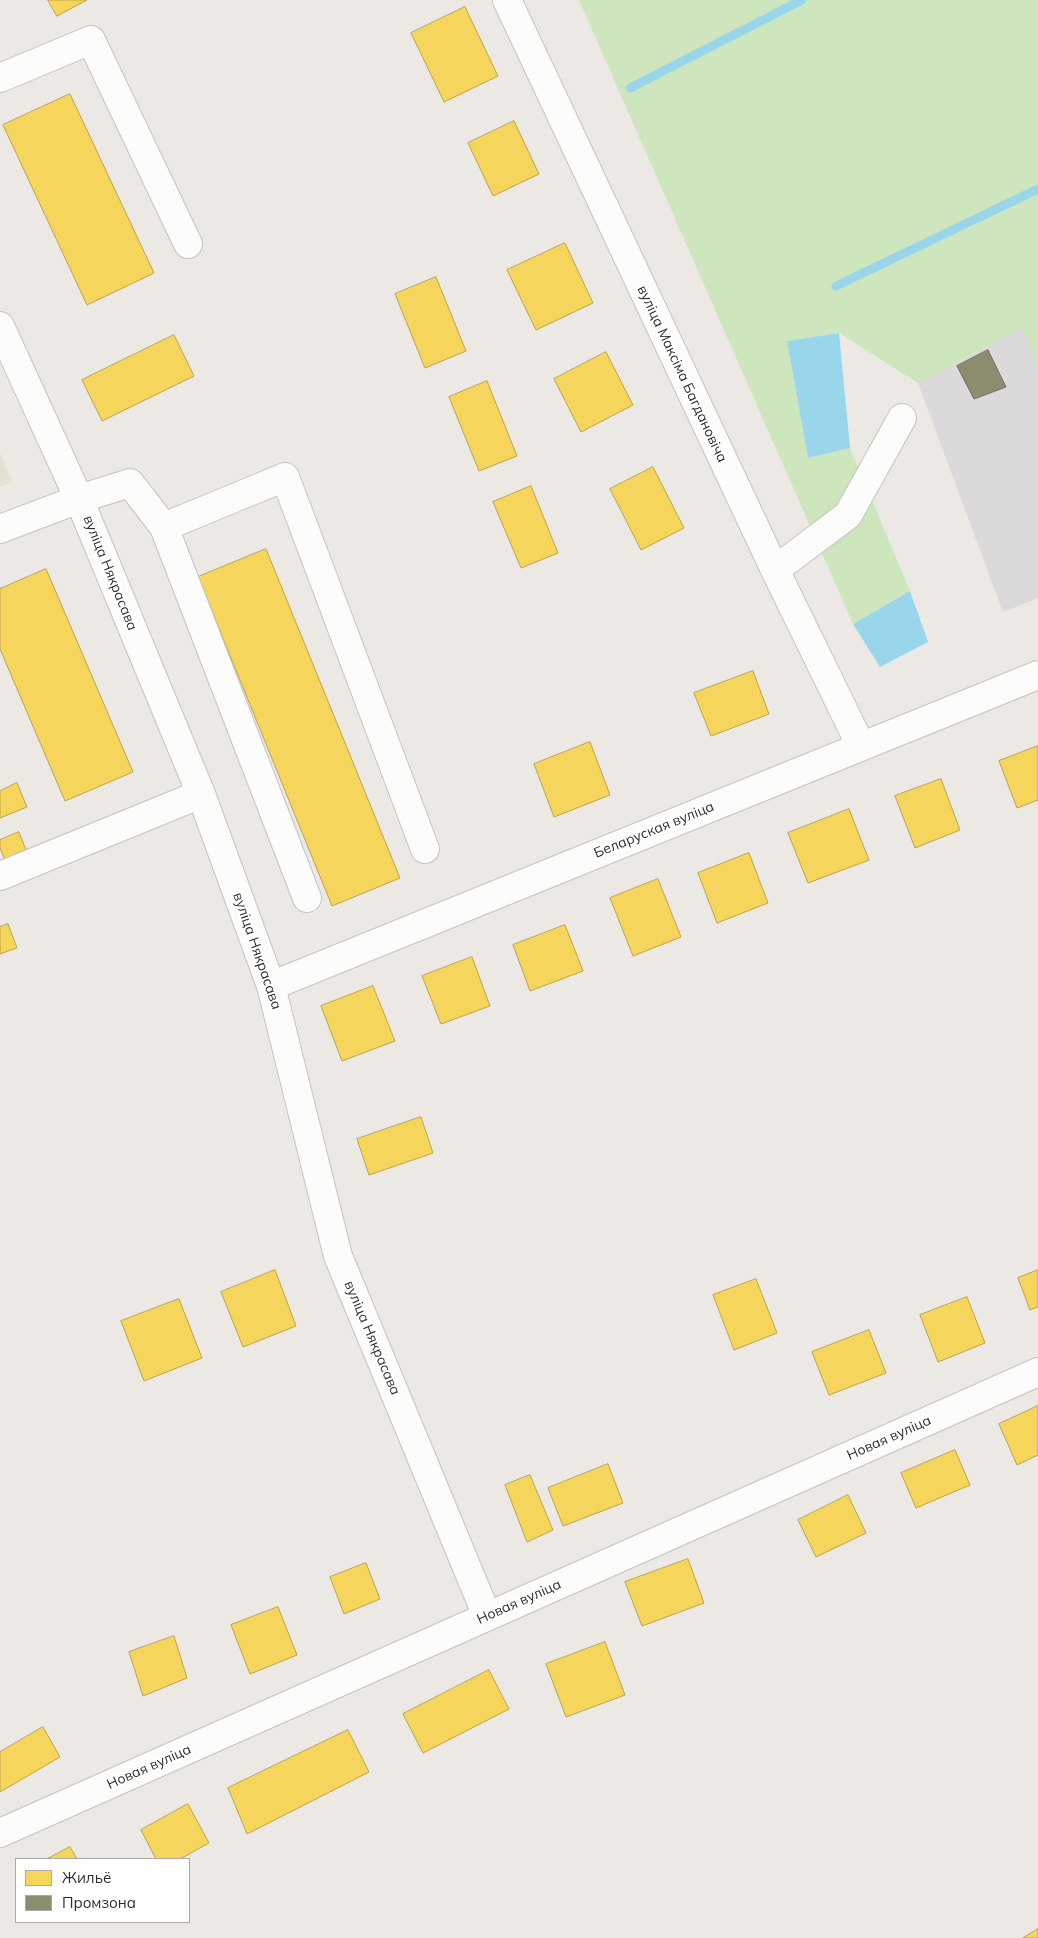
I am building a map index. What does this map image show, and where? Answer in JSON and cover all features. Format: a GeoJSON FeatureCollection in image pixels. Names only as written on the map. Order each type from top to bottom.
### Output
{"type":"FeatureCollection","features":[{"type":"Feature","properties":{"kind":"street","name":"вуліца Максіма Багдановіча"},"geometry":{"type":"LineString","coordinates":[[507,0],[775,570],[860,746]]}},
{"type":"Feature","properties":{"kind":"street"},"geometry":{"type":"LineString","coordinates":[[0,78],[91,40],[188,244]]}},
{"type":"Feature","properties":{"kind":"street","name":"вуліца Някрасава"},"geometry":{"type":"LineString","coordinates":[[0,326],[79,499],[201,794],[271,986],[338,1256],[488,1616]]}},
{"type":"Feature","properties":{"kind":"street"},"geometry":{"type":"LineString","coordinates":[[775,570],[848,515],[902,418]]}},
{"type":"Feature","properties":{"kind":"street"},"geometry":{"type":"LineString","coordinates":[[164,527],[285,477],[425,849]]}},
{"type":"Feature","properties":{"kind":"street"},"geometry":{"type":"LineString","coordinates":[[0,529],[79,499],[130,483],[164,527],[307,898]]}},
{"type":"Feature","properties":{"kind":"street","name":"Беларуская вуліца"},"geometry":{"type":"LineString","coordinates":[[271,986],[1038,675]]}},
{"type":"Feature","properties":{"kind":"street"},"geometry":{"type":"LineString","coordinates":[[0,876],[201,794]]}},
{"type":"Feature","properties":{"kind":"street","name":"Новая вуліца"},"geometry":{"type":"LineString","coordinates":[[0,1833],[1038,1372]]}},
{"type":"Feature","properties":{"kind":"shaded area"},"geometry":{"type":"Polygon","coordinates":[[[1023,328],[1038,369],[1038,598],[1003,612],[918,383],[1023,328]]]}},
{"type":"Feature","properties":{"kind":"shaded area"},"geometry":{"type":"Polygon","coordinates":[[[0,452],[12,482],[0,487],[0,452]]]}},
{"type":"Feature","properties":{"kind":"green space"},"geometry":{"type":"Polygon","coordinates":[[[579,0],[1038,0],[1038,369],[1023,328],[918,383],[839,333],[787,341],[808,458],[850,448],[910,591],[853,624],[579,0]]]}},
{"type":"Feature","properties":{"kind":"water"},"geometry":{"type":"Polygon","coordinates":[[[839,333],[850,448],[808,458],[787,341],[839,333]]]}},
{"type":"Feature","properties":{"kind":"water"},"geometry":{"type":"Polygon","coordinates":[[[910,591],[928,642],[880,667],[853,624],[910,591]]]}},
{"type":"Feature","properties":{"kind":"building: Жильё"},"geometry":{"type":"Polygon","coordinates":[[[48,0],[87,0],[57,16],[48,0]]]}},
{"type":"Feature","properties":{"kind":"building: Жильё"},"geometry":{"type":"Polygon","coordinates":[[[465,7],[498,76],[444,102],[411,33],[465,7]]]}},
{"type":"Feature","properties":{"kind":"building: Жильё"},"geometry":{"type":"Polygon","coordinates":[[[70,94],[154,273],[87,305],[3,125],[70,94]]]}},
{"type":"Feature","properties":{"kind":"building: Жильё"},"geometry":{"type":"Polygon","coordinates":[[[514,121],[539,174],[493,196],[468,143],[514,121]]]}},
{"type":"Feature","properties":{"kind":"building: Жильё"},"geometry":{"type":"Polygon","coordinates":[[[565,243],[593,303],[536,330],[507,270],[565,243]]]}},
{"type":"Feature","properties":{"kind":"building: Жильё"},"geometry":{"type":"Polygon","coordinates":[[[436,277],[466,351],[425,368],[395,294],[436,277]]]}},
{"type":"Feature","properties":{"kind":"building: Жильё"},"geometry":{"type":"Polygon","coordinates":[[[174,335],[194,376],[102,421],[82,380],[174,335]]]}},
{"type":"Feature","properties":{"kind":"building: Жильё"},"geometry":{"type":"Polygon","coordinates":[[[606,352],[633,405],[581,432],[554,379],[606,352]]]}},
{"type":"Feature","properties":{"kind":"building: Жильё"},"geometry":{"type":"Polygon","coordinates":[[[487,381],[517,456],[479,471],[449,397],[487,381]]]}},
{"type":"Feature","properties":{"kind":"building: Жильё"},"geometry":{"type":"Polygon","coordinates":[[[653,467],[684,528],[641,550],[610,489],[653,467]]]}},
{"type":"Feature","properties":{"kind":"building: Жильё"},"geometry":{"type":"Polygon","coordinates":[[[531,486],[558,553],[521,568],[493,502],[531,486]]]}},
{"type":"Feature","properties":{"kind":"building: Жильё"},"geometry":{"type":"Polygon","coordinates":[[[266,549],[400,878],[332,906],[198,577],[266,549]]]}},
{"type":"Feature","properties":{"kind":"building: Жильё"},"geometry":{"type":"Polygon","coordinates":[[[46,569],[133,772],[65,801],[0,649],[0,589],[46,569]]]}},
{"type":"Feature","properties":{"kind":"building: Жильё"},"geometry":{"type":"Polygon","coordinates":[[[753,671],[769,714],[711,736],[694,693],[753,671]]]}},
{"type":"Feature","properties":{"kind":"building: Жильё"},"geometry":{"type":"Polygon","coordinates":[[[590,742],[610,795],[554,817],[534,764],[590,742]]]}},
{"type":"Feature","properties":{"kind":"building: Жильё"},"geometry":{"type":"Polygon","coordinates":[[[1038,746],[1038,800],[1017,808],[999,761],[1038,746]]]}},
{"type":"Feature","properties":{"kind":"building: Жильё"},"geometry":{"type":"Polygon","coordinates":[[[941,779],[960,830],[915,848],[895,796],[941,779]]]}},
{"type":"Feature","properties":{"kind":"building: Жильё"},"geometry":{"type":"Polygon","coordinates":[[[17,783],[27,807],[0,818],[0,791],[17,783]]]}},
{"type":"Feature","properties":{"kind":"building: Жильё"},"geometry":{"type":"Polygon","coordinates":[[[849,809],[869,860],[808,883],[788,833],[849,809]]]}},
{"type":"Feature","properties":{"kind":"building: Жильё"},"geometry":{"type":"Polygon","coordinates":[[[19,832],[28,855],[6,863],[0,848],[0,840],[19,832]]]}},
{"type":"Feature","properties":{"kind":"building: Жильё"},"geometry":{"type":"Polygon","coordinates":[[[749,853],[768,903],[717,923],[698,873],[749,853]]]}},
{"type":"Feature","properties":{"kind":"building: Жильё"},"geometry":{"type":"Polygon","coordinates":[[[658,879],[681,937],[633,956],[610,898],[658,879]]]}},
{"type":"Feature","properties":{"kind":"building: Жильё"},"geometry":{"type":"Polygon","coordinates":[[[8,924],[17,948],[0,954],[0,927],[8,924]]]}},
{"type":"Feature","properties":{"kind":"building: Жильё"},"geometry":{"type":"Polygon","coordinates":[[[565,925],[583,971],[530,991],[513,945],[565,925]]]}},
{"type":"Feature","properties":{"kind":"building: Жильё"},"geometry":{"type":"Polygon","coordinates":[[[472,957],[490,1006],[441,1024],[422,976],[472,957]]]}},
{"type":"Feature","properties":{"kind":"building: Жильё"},"geometry":{"type":"Polygon","coordinates":[[[373,986],[395,1041],[342,1061],[321,1006],[373,986]]]}},
{"type":"Feature","properties":{"kind":"building: Жильё"},"geometry":{"type":"Polygon","coordinates":[[[421,1117],[433,1153],[369,1175],[357,1139],[421,1117]]]}},
{"type":"Feature","properties":{"kind":"building: Жильё"},"geometry":{"type":"Polygon","coordinates":[[[275,1270],[296,1326],[243,1347],[221,1292],[275,1270]]]}},
{"type":"Feature","properties":{"kind":"building: Жильё"},"geometry":{"type":"Polygon","coordinates":[[[1038,1270],[1038,1307],[1030,1310],[1018,1278],[1038,1270]]]}},
{"type":"Feature","properties":{"kind":"building: Жильё"},"geometry":{"type":"Polygon","coordinates":[[[756,1279],[777,1333],[734,1350],[713,1295],[756,1279]]]}},
{"type":"Feature","properties":{"kind":"building: Жильё"},"geometry":{"type":"Polygon","coordinates":[[[967,1297],[985,1343],[938,1362],[920,1315],[967,1297]]]}},
{"type":"Feature","properties":{"kind":"building: Жильё"},"geometry":{"type":"Polygon","coordinates":[[[179,1299],[202,1358],[144,1381],[121,1321],[179,1299]]]}},
{"type":"Feature","properties":{"kind":"building: Жильё"},"geometry":{"type":"Polygon","coordinates":[[[869,1330],[886,1373],[829,1395],[812,1352],[869,1330]]]}},
{"type":"Feature","properties":{"kind":"building: Жильё"},"geometry":{"type":"Polygon","coordinates":[[[1038,1406],[1038,1455],[1017,1465],[999,1424],[1038,1406]]]}},
{"type":"Feature","properties":{"kind":"building: Жильё"},"geometry":{"type":"Polygon","coordinates":[[[955,1450],[970,1485],[916,1508],[901,1473],[955,1450]]]}},
{"type":"Feature","properties":{"kind":"building: Жильё"},"geometry":{"type":"Polygon","coordinates":[[[608,1464],[623,1503],[563,1526],[548,1488],[608,1464]]]}},
{"type":"Feature","properties":{"kind":"building: Жильё"},"geometry":{"type":"Polygon","coordinates":[[[530,1475],[553,1530],[527,1542],[505,1485],[530,1475]]]}},
{"type":"Feature","properties":{"kind":"building: Жильё"},"geometry":{"type":"Polygon","coordinates":[[[848,1495],[866,1533],[816,1557],[798,1520],[848,1495]]]}},
{"type":"Feature","properties":{"kind":"building: Жильё"},"geometry":{"type":"Polygon","coordinates":[[[688,1559],[704,1603],[642,1626],[625,1582],[688,1559]]]}},
{"type":"Feature","properties":{"kind":"building: Жильё"},"geometry":{"type":"Polygon","coordinates":[[[366,1563],[380,1599],[344,1614],[330,1577],[366,1563]]]}},
{"type":"Feature","properties":{"kind":"building: Жильё"},"geometry":{"type":"Polygon","coordinates":[[[278,1607],[297,1655],[250,1674],[231,1625],[278,1607]]]}},
{"type":"Feature","properties":{"kind":"building: Жильё"},"geometry":{"type":"Polygon","coordinates":[[[174,1636],[187,1678],[143,1696],[129,1652],[174,1636]]]}},
{"type":"Feature","properties":{"kind":"building: Жильё"},"geometry":{"type":"Polygon","coordinates":[[[605,1642],[625,1695],[566,1717],[546,1664],[605,1642]]]}},
{"type":"Feature","properties":{"kind":"building: Жильё"},"geometry":{"type":"Polygon","coordinates":[[[489,1670],[509,1709],[423,1753],[403,1714],[489,1670]]]}},
{"type":"Feature","properties":{"kind":"building: Жильё"},"geometry":{"type":"Polygon","coordinates":[[[43,1727],[60,1757],[0,1792],[0,1752],[43,1727]]]}},
{"type":"Feature","properties":{"kind":"building: Жильё"},"geometry":{"type":"Polygon","coordinates":[[[348,1730],[369,1772],[247,1834],[228,1788],[348,1730]]]}},
{"type":"Feature","properties":{"kind":"building: Жильё"},"geometry":{"type":"Polygon","coordinates":[[[188,1804],[209,1843],[182,1858],[155,1858],[141,1830],[188,1804]]]}},
{"type":"Feature","properties":{"kind":"building: Жильё"},"geometry":{"type":"Polygon","coordinates":[[[70,1847],[76,1858],[49,1858],[70,1847]]]}},
{"type":"Feature","properties":{"kind":"building: Жильё"},"geometry":{"type":"Polygon","coordinates":[[[1038,1929],[1038,1938],[1023,1938],[1038,1929]]]}},
{"type":"Feature","properties":{"kind":"building: Промзона"},"geometry":{"type":"Polygon","coordinates":[[[988,350],[1006,387],[974,399],[957,366],[988,350]]]}},
{"type":"Feature","properties":{"kind":"waterway"},"geometry":{"type":"LineString","coordinates":[[630,88],[802,0]]}},
{"type":"Feature","properties":{"kind":"waterway"},"geometry":{"type":"LineString","coordinates":[[836,286],[1038,189]]}}]}
